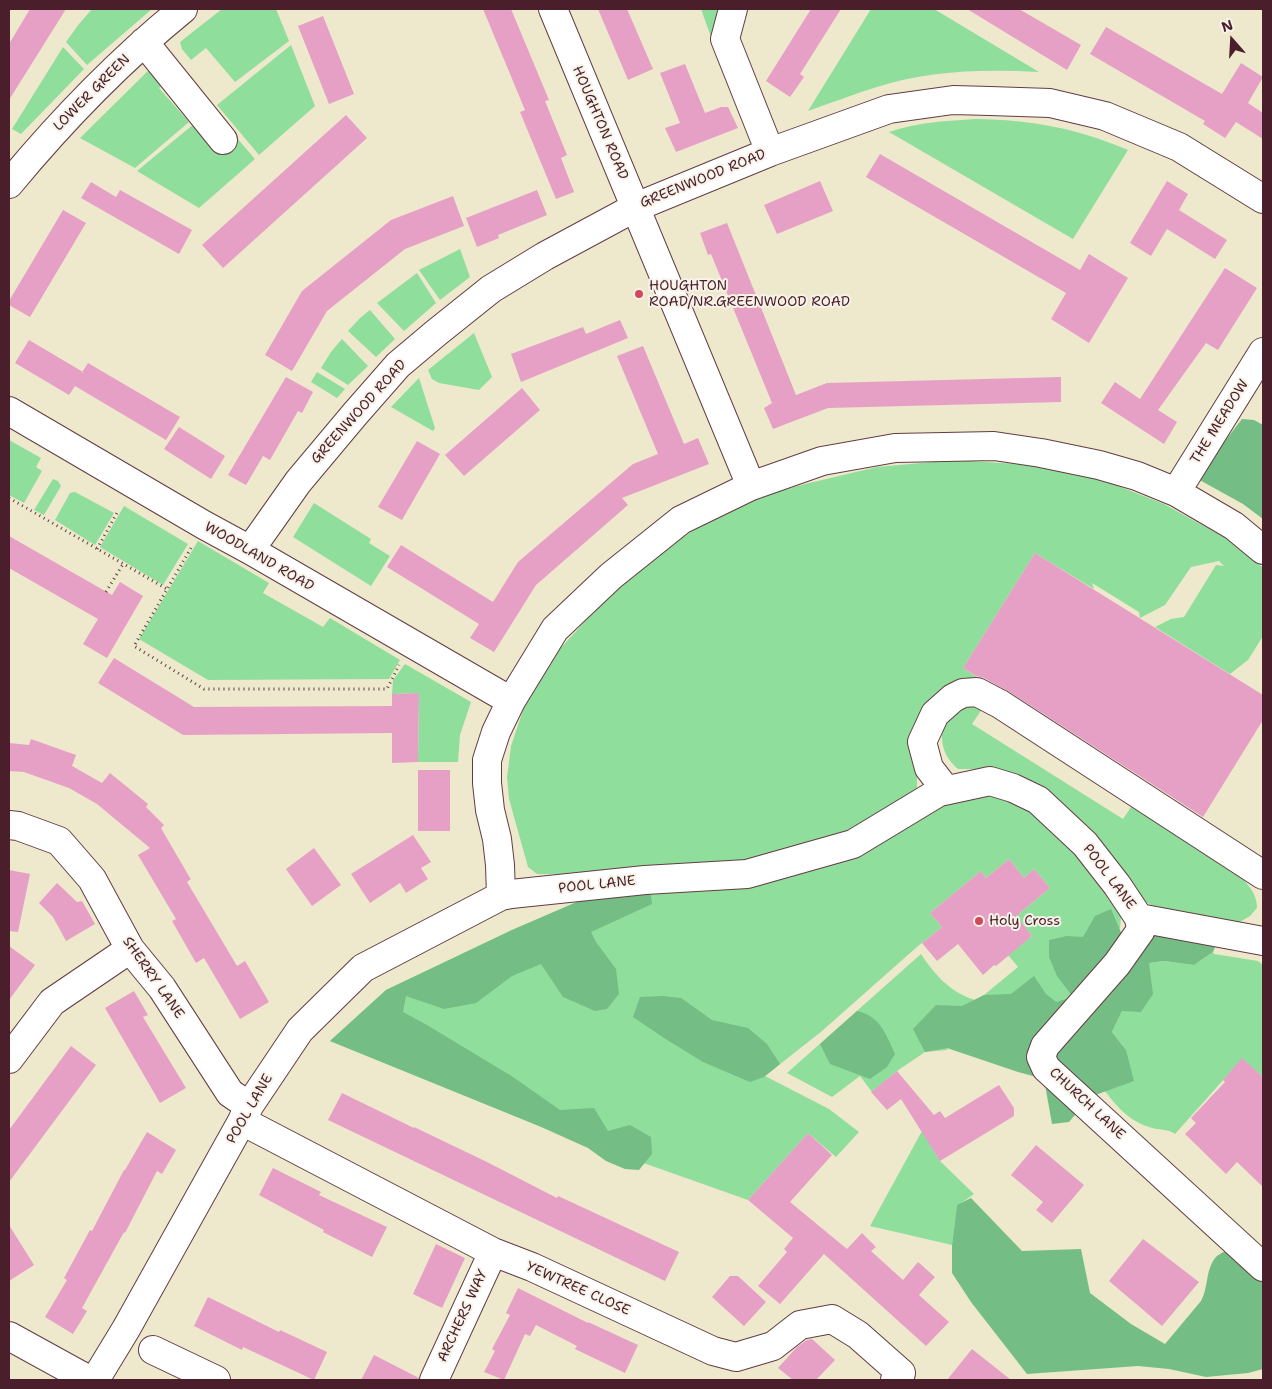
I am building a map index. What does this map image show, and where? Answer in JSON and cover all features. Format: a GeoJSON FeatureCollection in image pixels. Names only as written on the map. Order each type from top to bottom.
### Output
{"type":"FeatureCollection","features":[{"type":"Feature","properties":{"kind":"street","name":"LOWER GREEN"},"geometry":{"type":"LineString","coordinates":[[9,184],[46,139],[99,83],[183,9]]}},
{"type":"Feature","properties":{"kind":"street","name":"HOUGHTON ROAD"},"geometry":{"type":"LineString","coordinates":[[553,9],[751,486]]}},
{"type":"Feature","properties":{"kind":"street"},"geometry":{"type":"LineString","coordinates":[[733,9],[725,39],[770,152]]}},
{"type":"Feature","properties":{"kind":"street"},"geometry":{"type":"LineString","coordinates":[[144,42],[223,140]]}},
{"type":"Feature","properties":{"kind":"street","name":"GREENWOOD ROAD"},"geometry":{"type":"LineString","coordinates":[[250,550],[298,482],[354,414],[398,365],[491,289],[545,256],[636,206],[770,152],[889,109],[953,100],[1050,103],[1105,116],[1179,147],[1263,199]]}},
{"type":"Feature","properties":{"kind":"street","name":"THE MEADOW"},"geometry":{"type":"LineString","coordinates":[[1176,492],[1263,352]]}},
{"type":"Feature","properties":{"kind":"street","name":"WOODLAND ROAD"},"geometry":{"type":"LineString","coordinates":[[9,411],[204,526],[250,550],[511,701]]}},
{"type":"Feature","properties":{"kind":"street"},"geometry":{"type":"LineString","coordinates":[[501,896],[499,856],[489,801],[487,760],[496,732],[511,701],[555,629],[611,576],[681,520],[751,486],[822,461],[895,448],[994,446],[1099,465],[1137,476],[1176,492],[1234,526],[1263,550]]}},
{"type":"Feature","properties":{"kind":"street"},"geometry":{"type":"LineString","coordinates":[[946,790],[929,768],[922,742],[935,714],[953,698],[964,693],[977,692],[1000,704],[1263,874]]}},
{"type":"Feature","properties":{"kind":"street","name":"POOL LANE"},"geometry":{"type":"LineString","coordinates":[[95,1380],[126,1329],[245,1113],[300,1030],[363,968],[501,896],[645,880],[747,874],[854,844],[939,792],[990,781],[1014,788],[1038,800],[1086,844],[1139,918],[1263,941]]}},
{"type":"Feature","properties":{"kind":"street","name":"SHERRY LANE"},"geometry":{"type":"LineString","coordinates":[[9,825],[18,826],[59,840],[92,879],[130,949],[162,988],[245,1113]]}},
{"type":"Feature","properties":{"kind":"street","name":"CHURCH LANE"},"geometry":{"type":"LineString","coordinates":[[1139,918],[1141,930],[1117,964],[1045,1046],[1041,1057],[1046,1068],[1263,1267]]}},
{"type":"Feature","properties":{"kind":"street"},"geometry":{"type":"LineString","coordinates":[[9,1059],[52,1002],[130,949]]}},
{"type":"Feature","properties":{"kind":"street","name":"YEWTREE CLOSE"},"geometry":{"type":"LineString","coordinates":[[245,1113],[493,1252],[532,1267],[714,1351],[736,1356],[772,1346],[800,1325],[832,1319],[858,1335],[902,1378]]}},
{"type":"Feature","properties":{"kind":"street","name":"ARCHERS WAY"},"geometry":{"type":"LineString","coordinates":[[434,1380],[493,1252]]}},
{"type":"Feature","properties":{"kind":"street"},"geometry":{"type":"LineString","coordinates":[[9,1336],[89,1380]]}},
{"type":"Feature","properties":{"kind":"street"},"geometry":{"type":"LineString","coordinates":[[152,1350],[216,1380]]}},
{"type":"Feature","properties":{"kind":"path"},"geometry":{"type":"LineString","coordinates":[[9,498],[167,589]]}},
{"type":"Feature","properties":{"kind":"path"},"geometry":{"type":"LineString","coordinates":[[97,549],[118,511]]}},
{"type":"Feature","properties":{"kind":"path"},"geometry":{"type":"LineString","coordinates":[[204,526],[134,646],[204,689],[387,690],[410,644]]}},
{"type":"Feature","properties":{"kind":"path"},"geometry":{"type":"LineString","coordinates":[[106,592],[123,564]]}},
{"type":"Feature","properties":{"kind":"green space"},"geometry":{"type":"Polygon","coordinates":[[[92,9],[152,9],[87,65],[66,42],[92,9]]]}},
{"type":"Feature","properties":{"kind":"green space"},"geometry":{"type":"Polygon","coordinates":[[[222,9],[276,9],[289,41],[235,82],[206,48],[191,60],[182,49],[180,42],[222,9]]]}},
{"type":"Feature","properties":{"kind":"green space"},"geometry":{"type":"Polygon","coordinates":[[[701,9],[724,9],[719,33],[711,37],[701,9]]]}},
{"type":"Feature","properties":{"kind":"green space"},"geometry":{"type":"Polygon","coordinates":[[[871,9],[934,9],[1039,72],[978,71],[917,77],[877,87],[808,111],[871,9]]]}},
{"type":"Feature","properties":{"kind":"green space"},"geometry":{"type":"Polygon","coordinates":[[[291,45],[315,106],[259,155],[217,105],[291,45]]]}},
{"type":"Feature","properties":{"kind":"green space"},"geometry":{"type":"Polygon","coordinates":[[[63,47],[84,69],[21,134],[12,129],[63,47]]]}},
{"type":"Feature","properties":{"kind":"green space"},"geometry":{"type":"Polygon","coordinates":[[[158,61],[174,75],[159,88],[189,122],[135,168],[80,138],[158,61]]]}},
{"type":"Feature","properties":{"kind":"green space"},"geometry":{"type":"Polygon","coordinates":[[[212,109],[255,159],[199,208],[137,171],[212,109]]]}},
{"type":"Feature","properties":{"kind":"green space"},"geometry":{"type":"Polygon","coordinates":[[[976,119],[1035,123],[1090,136],[1128,150],[1073,239],[889,132],[922,124],[976,119]]]}},
{"type":"Feature","properties":{"kind":"green space"},"geometry":{"type":"Polygon","coordinates":[[[460,249],[470,277],[440,300],[419,270],[460,249]]]}},
{"type":"Feature","properties":{"kind":"green space"},"geometry":{"type":"Polygon","coordinates":[[[417,273],[436,303],[404,331],[377,303],[417,273]]]}},
{"type":"Feature","properties":{"kind":"green space"},"geometry":{"type":"Polygon","coordinates":[[[370,310],[395,339],[376,357],[348,331],[370,310]]]}},
{"type":"Feature","properties":{"kind":"green space"},"geometry":{"type":"Polygon","coordinates":[[[474,333],[492,377],[479,390],[439,383],[432,379],[428,370],[474,333]]]}},
{"type":"Feature","properties":{"kind":"green space"},"geometry":{"type":"Polygon","coordinates":[[[342,339],[368,366],[348,385],[321,368],[342,339]]]}},
{"type":"Feature","properties":{"kind":"green space"},"geometry":{"type":"Polygon","coordinates":[[[317,372],[345,389],[337,398],[311,382],[317,372]]]}},
{"type":"Feature","properties":{"kind":"green space"},"geometry":{"type":"Polygon","coordinates":[[[419,378],[435,428],[433,431],[391,407],[419,378]]]}},
{"type":"Feature","properties":{"kind":"green space"},"geometry":{"type":"Polygon","coordinates":[[[1242,419],[1254,420],[1263,425],[1263,519],[1243,504],[1196,478],[1242,419]]]}},
{"type":"Feature","properties":{"kind":"green space"},"geometry":{"type":"Polygon","coordinates":[[[9,440],[41,458],[36,467],[42,471],[24,503],[9,495],[9,440]]]}},
{"type":"Feature","properties":{"kind":"green space"},"geometry":{"type":"Polygon","coordinates":[[[954,460],[1034,465],[1098,478],[1164,504],[1236,544],[1263,568],[1263,636],[1248,660],[1230,674],[1155,627],[1171,619],[1184,617],[1216,565],[1224,566],[1219,561],[1191,567],[1165,605],[1140,618],[1139,612],[1092,583],[1094,589],[1035,553],[963,668],[983,681],[974,677],[953,685],[917,773],[917,788],[909,800],[850,837],[744,864],[590,875],[537,874],[528,867],[509,799],[507,777],[511,746],[526,701],[558,651],[618,585],[666,548],[736,503],[877,467],[954,460]]]}},
{"type":"Feature","properties":{"kind":"green space"},"geometry":{"type":"Polygon","coordinates":[[[53,479],[58,481],[61,486],[44,515],[34,510],[53,479]]]}},
{"type":"Feature","properties":{"kind":"green space"},"geometry":{"type":"Polygon","coordinates":[[[75,492],[114,513],[95,545],[55,520],[70,493],[75,492]]]}},
{"type":"Feature","properties":{"kind":"green space"},"geometry":{"type":"Polygon","coordinates":[[[314,503],[371,539],[369,543],[390,556],[371,586],[293,537],[314,503]]]}},
{"type":"Feature","properties":{"kind":"green space"},"geometry":{"type":"Polygon","coordinates":[[[124,506],[188,544],[163,585],[100,547],[124,506]]]}},
{"type":"Feature","properties":{"kind":"green space"},"geometry":{"type":"Polygon","coordinates":[[[198,541],[269,583],[263,593],[323,627],[330,618],[400,660],[389,679],[208,680],[139,639],[198,541]]]}},
{"type":"Feature","properties":{"kind":"green space"},"geometry":{"type":"Polygon","coordinates":[[[405,664],[471,702],[460,735],[458,762],[418,762],[419,693],[392,694],[393,680],[405,664]]]}},
{"type":"Feature","properties":{"kind":"green space"},"geometry":{"type":"Polygon","coordinates":[[[960,703],[975,705],[982,709],[972,724],[1123,819],[1133,804],[1242,878],[1254,895],[1257,908],[1250,916],[1238,923],[1159,909],[1138,898],[1000,773],[978,769],[958,769],[953,764],[944,749],[941,723],[960,703]]]}},
{"type":"Feature","properties":{"kind":"green space"},"geometry":{"type":"Polygon","coordinates":[[[991,787],[1053,816],[1122,907],[1120,928],[1063,1009],[956,1032],[947,1050],[925,1052],[897,1071],[872,1092],[860,1076],[832,1097],[787,1073],[921,954],[932,969],[951,988],[975,1000],[984,995],[1018,967],[1008,955],[1032,936],[1016,916],[1050,888],[1034,869],[1024,878],[1009,859],[986,878],[981,871],[930,913],[942,927],[822,1031],[765,1076],[829,1109],[859,1132],[836,1157],[808,1133],[748,1200],[539,1126],[330,1041],[386,990],[512,930],[600,892],[747,881],[961,794],[991,787]]]}},
{"type":"Feature","properties":{"kind":"green space"},"geometry":{"type":"Polygon","coordinates":[[[650,889],[652,904],[591,932],[616,969],[619,994],[607,1009],[595,1011],[563,997],[541,964],[512,976],[476,1003],[444,1009],[406,996],[403,1012],[513,1077],[560,1110],[594,1108],[608,1131],[630,1125],[651,1137],[652,1154],[639,1170],[625,1169],[606,1161],[588,1148],[539,1126],[330,1041],[386,990],[512,930],[600,892],[650,889]]]}},
{"type":"Feature","properties":{"kind":"green space"},"geometry":{"type":"Polygon","coordinates":[[[1111,909],[1126,944],[1170,929],[1220,936],[1213,952],[1194,965],[1164,961],[1149,963],[1153,994],[1141,1012],[1122,1011],[1112,1032],[1126,1050],[1134,1081],[1090,1097],[1069,1122],[1052,1124],[1044,1079],[947,1048],[925,1052],[913,1029],[936,1005],[962,1006],[984,995],[1011,994],[1034,976],[1046,994],[1056,1002],[1073,997],[1057,976],[1049,957],[1049,940],[1067,936],[1083,937],[1095,916],[1111,909]]]}},
{"type":"Feature","properties":{"kind":"green space"},"geometry":{"type":"Polygon","coordinates":[[[1213,952],[1214,954],[1258,961],[1263,965],[1263,1077],[1242,1059],[1175,1134],[1167,1130],[1152,1128],[1125,1114],[1105,1091],[1120,1086],[1126,1050],[1112,1032],[1149,963],[1164,961],[1194,965],[1213,952]]]}},
{"type":"Feature","properties":{"kind":"green space"},"geometry":{"type":"Polygon","coordinates":[[[663,996],[681,998],[712,1020],[748,1028],[767,1044],[780,1064],[764,1077],[750,1082],[703,1062],[633,1017],[640,997],[663,996]]]}},
{"type":"Feature","properties":{"kind":"green space"},"geometry":{"type":"Polygon","coordinates":[[[857,1011],[865,1013],[877,1022],[885,1033],[895,1054],[887,1067],[870,1079],[830,1064],[820,1044],[857,1011]]]}},
{"type":"Feature","properties":{"kind":"green space"},"geometry":{"type":"Polygon","coordinates":[[[922,1131],[940,1161],[974,1194],[957,1206],[952,1245],[870,1226],[922,1131]]]}},
{"type":"Feature","properties":{"kind":"green space"},"geometry":{"type":"Polygon","coordinates":[[[971,1198],[1022,1251],[1081,1249],[1090,1293],[1131,1324],[1165,1344],[1201,1301],[1213,1261],[1217,1256],[1235,1246],[1263,1273],[1263,1369],[1248,1373],[1206,1377],[1169,1369],[1138,1366],[1027,1374],[971,1302],[952,1273],[952,1245],[957,1205],[971,1198]]]}},
{"type":"Feature","properties":{"kind":"building"},"geometry":{"type":"Polygon","coordinates":[[[30,9],[66,9],[9,100],[9,44],[30,9]]]}},
{"type":"Feature","properties":{"kind":"building"},"geometry":{"type":"Polygon","coordinates":[[[483,9],[511,9],[549,100],[545,101],[567,155],[561,158],[574,192],[556,199],[520,112],[525,110],[483,9]]]}},
{"type":"Feature","properties":{"kind":"building"},"geometry":{"type":"Polygon","coordinates":[[[598,9],[627,9],[653,69],[628,80],[598,9]]]}},
{"type":"Feature","properties":{"kind":"building"},"geometry":{"type":"Polygon","coordinates":[[[811,9],[841,9],[800,74],[804,77],[790,97],[766,81],[811,9]]]}},
{"type":"Feature","properties":{"kind":"building"},"geometry":{"type":"Polygon","coordinates":[[[967,9],[1019,9],[1081,45],[1067,70],[967,9]]]}},
{"type":"Feature","properties":{"kind":"building"},"geometry":{"type":"Polygon","coordinates":[[[323,16],[354,94],[329,104],[298,26],[323,16]]]}},
{"type":"Feature","properties":{"kind":"building"},"geometry":{"type":"Polygon","coordinates":[[[1106,27],[1222,94],[1241,63],[1263,77],[1248,103],[1263,113],[1263,139],[1236,122],[1225,138],[1203,124],[1205,121],[1090,54],[1106,27]]]}},
{"type":"Feature","properties":{"kind":"building"},"geometry":{"type":"Polygon","coordinates":[[[685,64],[705,113],[721,107],[728,107],[738,128],[676,152],[665,128],[680,123],[660,73],[685,64]]]}},
{"type":"Feature","properties":{"kind":"building"},"geometry":{"type":"Polygon","coordinates":[[[346,115],[367,138],[223,268],[202,245],[346,115]]]}},
{"type":"Feature","properties":{"kind":"building"},"geometry":{"type":"Polygon","coordinates":[[[880,154],[1080,270],[1089,254],[1128,278],[1089,343],[1051,319],[1066,293],[866,177],[880,154]]]}},
{"type":"Feature","properties":{"kind":"building"},"geometry":{"type":"Polygon","coordinates":[[[820,181],[833,211],[777,234],[764,205],[820,181]]]}},
{"type":"Feature","properties":{"kind":"building"},"geometry":{"type":"Polygon","coordinates":[[[1167,181],[1188,194],[1179,210],[1227,240],[1215,259],[1167,229],[1151,256],[1130,243],[1167,181]]]}},
{"type":"Feature","properties":{"kind":"building"},"geometry":{"type":"Polygon","coordinates":[[[91,182],[116,197],[120,190],[192,230],[179,254],[81,198],[91,182]]]}},
{"type":"Feature","properties":{"kind":"building"},"geometry":{"type":"Polygon","coordinates":[[[537,190],[547,215],[498,235],[499,238],[477,247],[466,218],[537,190]]]}},
{"type":"Feature","properties":{"kind":"building"},"geometry":{"type":"Polygon","coordinates":[[[453,196],[464,226],[405,249],[327,311],[292,371],[265,355],[302,291],[391,220],[453,196]]]}},
{"type":"Feature","properties":{"kind":"building"},"geometry":{"type":"Polygon","coordinates":[[[63,210],[86,223],[30,317],[9,305],[9,301],[63,210]]]}},
{"type":"Feature","properties":{"kind":"building"},"geometry":{"type":"Polygon","coordinates":[[[727,223],[796,395],[827,383],[1061,377],[1061,402],[828,408],[773,429],[764,408],[772,403],[711,254],[708,255],[700,233],[727,223]]]}},
{"type":"Feature","properties":{"kind":"building"},"geometry":{"type":"Polygon","coordinates":[[[1225,268],[1257,288],[1218,350],[1206,343],[1158,410],[1177,422],[1164,444],[1101,403],[1115,382],[1140,399],[1225,268]]]}},
{"type":"Feature","properties":{"kind":"building"},"geometry":{"type":"Polygon","coordinates":[[[620,320],[628,338],[521,382],[511,354],[583,327],[586,334],[620,320]]]}},
{"type":"Feature","properties":{"kind":"building"},"geometry":{"type":"Polygon","coordinates":[[[29,340],[82,372],[88,363],[180,417],[166,440],[75,386],[69,395],[15,363],[29,340]]]}},
{"type":"Feature","properties":{"kind":"building"},"geometry":{"type":"Polygon","coordinates":[[[643,346],[684,444],[698,438],[709,464],[622,498],[628,505],[536,585],[494,652],[470,638],[479,624],[387,567],[401,545],[493,602],[518,562],[633,464],[658,454],[617,356],[643,346]]]}},
{"type":"Feature","properties":{"kind":"building"},"geometry":{"type":"Polygon","coordinates":[[[286,377],[313,392],[302,413],[298,411],[270,460],[263,456],[246,485],[228,475],[286,377]]]}},
{"type":"Feature","properties":{"kind":"building"},"geometry":{"type":"Polygon","coordinates":[[[522,388],[540,410],[464,476],[445,455],[522,388]]]}},
{"type":"Feature","properties":{"kind":"building"},"geometry":{"type":"Polygon","coordinates":[[[179,427],[225,456],[211,479],[164,449],[179,427]]]}},
{"type":"Feature","properties":{"kind":"building"},"geometry":{"type":"Polygon","coordinates":[[[417,441],[440,454],[402,520],[378,507],[417,441]]]}},
{"type":"Feature","properties":{"kind":"building"},"geometry":{"type":"Polygon","coordinates":[[[9,536],[112,595],[120,582],[143,596],[107,658],[83,644],[98,619],[9,568],[9,536]]]}},
{"type":"Feature","properties":{"kind":"building"},"geometry":{"type":"Polygon","coordinates":[[[1035,553],[1263,695],[1263,720],[1203,817],[1008,691],[963,668],[1035,553]]]}},
{"type":"Feature","properties":{"kind":"building"},"geometry":{"type":"Polygon","coordinates":[[[114,658],[194,707],[392,706],[392,694],[419,693],[418,762],[392,763],[392,733],[183,735],[98,683],[114,658]]]}},
{"type":"Feature","properties":{"kind":"building"},"geometry":{"type":"Polygon","coordinates":[[[31,739],[76,755],[72,766],[102,783],[110,773],[148,804],[146,807],[164,825],[161,828],[191,879],[187,882],[237,966],[245,961],[269,1002],[240,1019],[204,958],[196,963],[172,921],[176,919],[138,855],[150,848],[97,804],[69,788],[24,772],[9,771],[9,743],[29,745],[31,739]]]}},
{"type":"Feature","properties":{"kind":"building"},"geometry":{"type":"Polygon","coordinates":[[[418,770],[450,770],[450,831],[418,831],[418,770]]]}},
{"type":"Feature","properties":{"kind":"building"},"geometry":{"type":"Polygon","coordinates":[[[413,835],[431,862],[421,868],[428,879],[406,893],[400,883],[370,903],[351,874],[413,835]]]}},
{"type":"Feature","properties":{"kind":"building"},"geometry":{"type":"Polygon","coordinates":[[[314,848],[341,885],[312,906],[286,869],[314,848]]]}},
{"type":"Feature","properties":{"kind":"building","name":"Holy Cross"},"geometry":{"type":"Polygon","coordinates":[[[1009,859],[1024,878],[1034,869],[1050,888],[1016,916],[1032,936],[983,975],[958,944],[937,961],[922,943],[942,927],[930,913],[981,871],[986,878],[1009,859]]]}},
{"type":"Feature","properties":{"kind":"building"},"geometry":{"type":"Polygon","coordinates":[[[9,870],[30,874],[18,932],[9,931],[9,870]]]}},
{"type":"Feature","properties":{"kind":"building"},"geometry":{"type":"Polygon","coordinates":[[[57,883],[77,902],[82,901],[95,924],[66,941],[53,917],[39,903],[57,883]]]}},
{"type":"Feature","properties":{"kind":"building"},"geometry":{"type":"Polygon","coordinates":[[[9,946],[35,965],[9,1000],[9,946]]]}},
{"type":"Feature","properties":{"kind":"building"},"geometry":{"type":"Polygon","coordinates":[[[134,991],[148,1015],[143,1017],[186,1088],[160,1103],[105,1008],[134,991]]]}},
{"type":"Feature","properties":{"kind":"building"},"geometry":{"type":"Polygon","coordinates":[[[71,1046],[96,1065],[9,1182],[9,1130],[71,1046]]]}},
{"type":"Feature","properties":{"kind":"building"},"geometry":{"type":"Polygon","coordinates":[[[1242,1058],[1263,1077],[1263,1187],[1237,1162],[1226,1174],[1185,1134],[1196,1123],[1191,1118],[1225,1082],[1223,1080],[1242,1058]]]}},
{"type":"Feature","properties":{"kind":"building"},"geometry":{"type":"Polygon","coordinates":[[[897,1071],[934,1115],[940,1111],[945,1118],[999,1085],[1014,1108],[1014,1116],[940,1161],[901,1099],[887,1110],[871,1092],[897,1071]]]}},
{"type":"Feature","properties":{"kind":"building"},"geometry":{"type":"Polygon","coordinates":[[[342,1093],[487,1162],[557,1198],[558,1196],[679,1252],[665,1281],[328,1120],[342,1093]]]}},
{"type":"Feature","properties":{"kind":"building"},"geometry":{"type":"Polygon","coordinates":[[[147,1132],[176,1150],[162,1174],[157,1171],[125,1233],[82,1308],[87,1311],[73,1334],[45,1317],[67,1280],[64,1278],[90,1230],[92,1231],[124,1170],[147,1132]]]}},
{"type":"Feature","properties":{"kind":"building"},"geometry":{"type":"Polygon","coordinates":[[[808,1133],[832,1155],[790,1202],[847,1249],[862,1233],[876,1247],[871,1251],[903,1280],[918,1262],[935,1277],[919,1295],[949,1322],[926,1346],[824,1254],[780,1304],[758,1286],[787,1252],[784,1249],[793,1238],[748,1200],[808,1133]]]}},
{"type":"Feature","properties":{"kind":"building"},"geometry":{"type":"Polygon","coordinates":[[[1036,1145],[1084,1185],[1052,1223],[1036,1210],[1043,1202],[1011,1175],[1036,1145]]]}},
{"type":"Feature","properties":{"kind":"building"},"geometry":{"type":"Polygon","coordinates":[[[273,1168],[321,1192],[319,1195],[387,1227],[372,1257],[323,1232],[324,1230],[259,1195],[273,1168]]]}},
{"type":"Feature","properties":{"kind":"building"},"geometry":{"type":"Polygon","coordinates":[[[9,1225],[34,1265],[9,1281],[9,1225]]]}},
{"type":"Feature","properties":{"kind":"building"},"geometry":{"type":"Polygon","coordinates":[[[1143,1239],[1199,1282],[1162,1326],[1109,1281],[1143,1239]]]}},
{"type":"Feature","properties":{"kind":"building"},"geometry":{"type":"Polygon","coordinates":[[[436,1244],[465,1258],[442,1308],[413,1294],[436,1244]]]}},
{"type":"Feature","properties":{"kind":"building"},"geometry":{"type":"Polygon","coordinates":[[[730,1276],[738,1276],[766,1302],[744,1326],[712,1297],[730,1276]]]}},
{"type":"Feature","properties":{"kind":"building"},"geometry":{"type":"Polygon","coordinates":[[[518,1288],[588,1323],[638,1345],[625,1373],[575,1349],[577,1346],[536,1325],[530,1336],[525,1334],[504,1380],[484,1372],[495,1351],[492,1349],[510,1315],[506,1313],[518,1288]]]}},
{"type":"Feature","properties":{"kind":"building"},"geometry":{"type":"Polygon","coordinates":[[[208,1297],[279,1332],[280,1330],[327,1352],[314,1380],[243,1347],[242,1350],[194,1326],[208,1297]]]}},
{"type":"Feature","properties":{"kind":"building"},"geometry":{"type":"Polygon","coordinates":[[[812,1339],[835,1360],[816,1380],[793,1380],[778,1368],[797,1347],[812,1339]]]}},
{"type":"Feature","properties":{"kind":"building"},"geometry":{"type":"Polygon","coordinates":[[[972,1349],[1011,1380],[947,1380],[972,1349]]]}},
{"type":"Feature","properties":{"kind":"building"},"geometry":{"type":"Polygon","coordinates":[[[374,1355],[419,1378],[419,1380],[361,1380],[374,1355]]]}},
{"type":"Feature","properties":{"kind":"place","name":"HOUGHTON ROAD/NR.GREENWOOD ROAD"},"geometry":{"type":"Point","coordinates":[639,294]}},
{"type":"Feature","properties":{"kind":"place","name":"Holy Cross"},"geometry":{"type":"Point","coordinates":[979,921]}}]}
